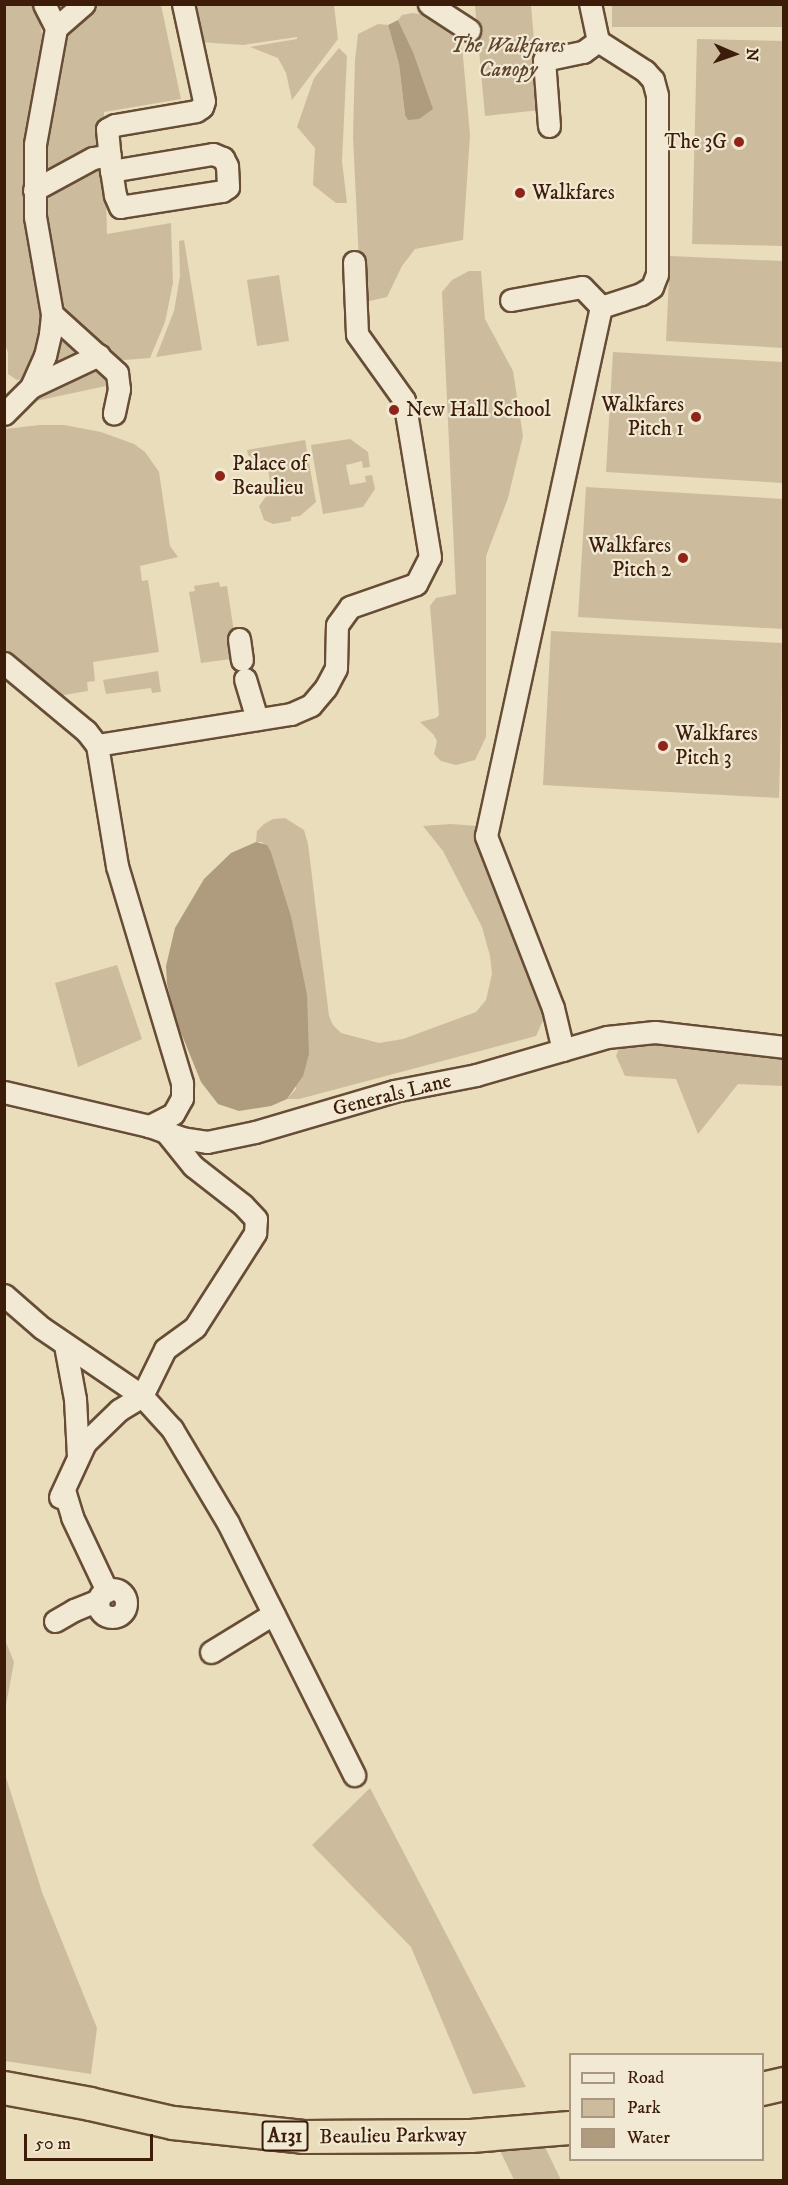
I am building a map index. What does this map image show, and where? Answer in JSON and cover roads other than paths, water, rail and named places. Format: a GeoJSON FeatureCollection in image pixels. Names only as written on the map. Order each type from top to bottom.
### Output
{"type":"FeatureCollection","features":[{"type":"Feature","properties":{"kind":"highway"},"geometry":{"type":"LineString","coordinates":[[764,2089],[783,2084]]}},
{"type":"Feature","properties":{"kind":"highway","name":"Beaulieu Parkway"},"geometry":{"type":"LineString","coordinates":[[4,2088],[173,2123],[303,2137],[471,2136],[569,2128]]}},
{"type":"Feature","properties":{"kind":"street"},"geometry":{"type":"LineString","coordinates":[[44,4],[57,28]]}},
{"type":"Feature","properties":{"kind":"street"},"geometry":{"type":"LineString","coordinates":[[31,387],[45,356],[52,314],[37,233],[34,190],[35,144],[57,28],[84,4]]}},
{"type":"Feature","properties":{"kind":"street"},"geometry":{"type":"LineString","coordinates":[[34,190],[93,158],[111,163],[213,154],[223,158],[229,181],[228,187],[222,191],[120,207],[115,195],[111,163],[107,129],[115,125],[196,111],[202,107],[203,92],[183,4]]}},
{"type":"Feature","properties":{"kind":"street"},"geometry":{"type":"LineString","coordinates":[[429,4],[469,30]]}},
{"type":"Feature","properties":{"kind":"street"},"geometry":{"type":"LineString","coordinates":[[590,4],[598,41],[645,71],[653,80],[657,94],[659,126],[657,274],[652,287],[641,294],[601,307]]}},
{"type":"Feature","properties":{"kind":"street"},"geometry":{"type":"LineString","coordinates":[[549,126],[544,60],[582,52],[598,41]]}},
{"type":"Feature","properties":{"kind":"street"},"geometry":{"type":"LineString","coordinates":[[97,744],[291,714],[311,705],[326,687],[336,668],[337,625],[350,607],[416,584],[430,557],[404,400],[357,334],[354,262]]}},
{"type":"Feature","properties":{"kind":"street"},"geometry":{"type":"LineString","coordinates":[[511,300],[582,287],[601,307]]}},
{"type":"Feature","properties":{"kind":"street"},"geometry":{"type":"LineString","coordinates":[[563,1050],[553,1008],[486,836],[601,307]]}},
{"type":"Feature","properties":{"kind":"street"},"geometry":{"type":"LineString","coordinates":[[52,314],[117,373],[119,389],[114,413]]}},
{"type":"Feature","properties":{"kind":"street"},"geometry":{"type":"LineString","coordinates":[[4,414],[31,387],[99,356]]}},
{"type":"Feature","properties":{"kind":"street"},"geometry":{"type":"LineString","coordinates":[[242,660],[257,719]]}},
{"type":"Feature","properties":{"kind":"street"},"geometry":{"type":"LineString","coordinates":[[4,663],[86,731],[97,744],[117,866],[182,1083],[182,1098],[173,1114],[157,1128],[193,1166],[243,1205],[256,1219],[255,1233],[195,1328],[165,1349],[142,1396],[119,1410],[103,1424],[85,1443],[78,1456],[62,1493],[103,1595],[55,1621]]}},
{"type":"Feature","properties":{"kind":"street","name":"Generals Lane"},"geometry":{"type":"LineString","coordinates":[[4,1092],[157,1128],[182,1138],[207,1142],[394,1092],[476,1075],[607,1037],[655,1032],[783,1047]]}},
{"type":"Feature","properties":{"kind":"street"},"geometry":{"type":"LineString","coordinates":[[4,1295],[65,1344],[142,1396],[172,1429],[228,1522],[354,1775]]}},
{"type":"Feature","properties":{"kind":"street"},"geometry":{"type":"LineString","coordinates":[[65,1344],[75,1399],[78,1456]]}},
{"type":"Feature","properties":{"kind":"street"},"geometry":{"type":"LineString","coordinates":[[75,1399],[103,1424]]}},
{"type":"Feature","properties":{"kind":"street"},"geometry":{"type":"LineString","coordinates":[[211,1652],[273,1614]]}},
{"type":"Feature","properties":{"kind":"water"},"geometry":{"type":"Polygon","coordinates":[[[398,20],[413,52],[433,109],[419,119],[408,120],[405,115],[399,64],[388,25],[398,20]]]}},
{"type":"Feature","properties":{"kind":"water"},"geometry":{"type":"Polygon","coordinates":[[[256,842],[267,845],[271,852],[291,916],[307,995],[309,1054],[303,1076],[287,1099],[271,1106],[239,1111],[218,1104],[201,1082],[175,1018],[167,984],[166,966],[175,928],[204,879],[231,853],[256,842]]]}},
{"type":"Feature","properties":{"kind":"place","name":"The 3G"},"geometry":{"type":"Point","coordinates":[739,142]}},
{"type":"Feature","properties":{"kind":"place","name":"Walkfares"},"geometry":{"type":"Point","coordinates":[520,193]}},
{"type":"Feature","properties":{"kind":"place","name":"New Hall School"},"geometry":{"type":"Point","coordinates":[394,410]}},
{"type":"Feature","properties":{"kind":"place","name":"Walkfares Pitch 1"},"geometry":{"type":"Point","coordinates":[696,417]}},
{"type":"Feature","properties":{"kind":"place","name":"Palace of Beaulieu"},"geometry":{"type":"Point","coordinates":[220,476]}},
{"type":"Feature","properties":{"kind":"place","name":"Walkfares Pitch 2"},"geometry":{"type":"Point","coordinates":[683,558]}},
{"type":"Feature","properties":{"kind":"place","name":"Walkfares Pitch 3"},"geometry":{"type":"Point","coordinates":[663,746]}},
{"type":"Feature","properties":{"kind":"park label","name":"The Walkfares Canopy"},"geometry":{"type":"Point","coordinates":[508,58]}}]}
